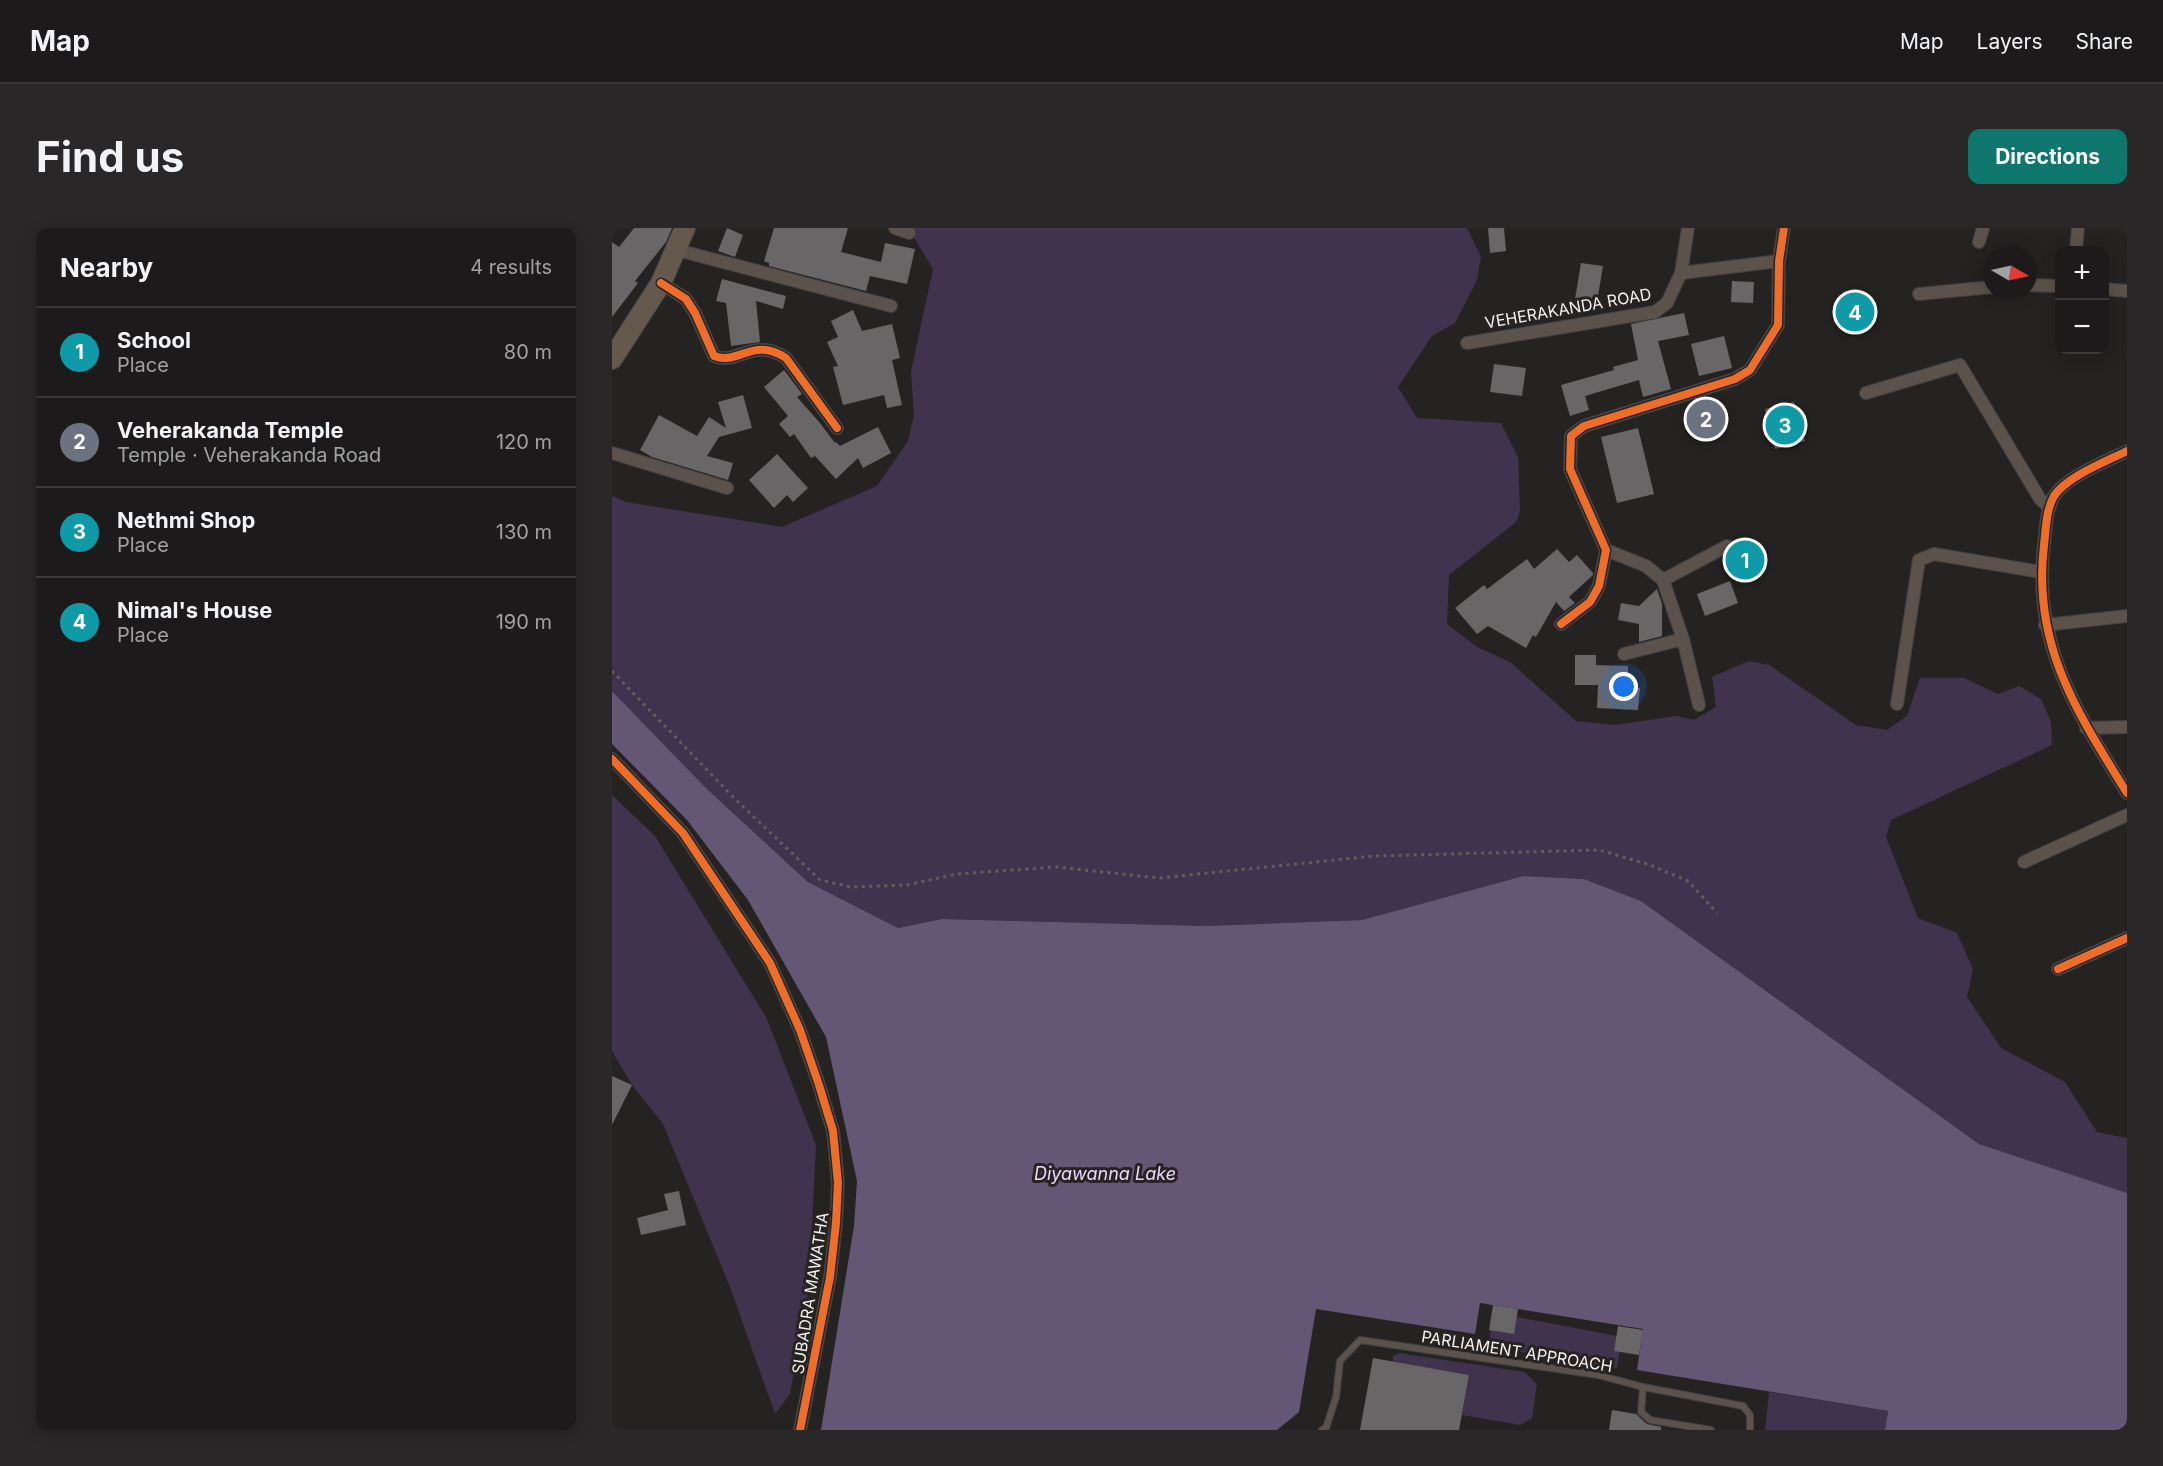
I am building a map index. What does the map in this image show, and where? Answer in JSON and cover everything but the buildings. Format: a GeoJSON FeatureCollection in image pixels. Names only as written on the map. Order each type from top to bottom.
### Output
{"type":"FeatureCollection","features":[{"type":"Feature","properties":{"kind":"main road"},"geometry":{"type":"LineString","coordinates":[[612,360],[662,284],[686,228]]}},
{"type":"Feature","properties":{"kind":"street"},"geometry":{"type":"LineString","coordinates":[[895,228],[909,233]]}},
{"type":"Feature","properties":{"kind":"street","name":"VEHERAKANDA ROAD"},"geometry":{"type":"LineString","coordinates":[[1467,343],[1655,312],[1667,303],[1681,273],[1688,228]]}},
{"type":"Feature","properties":{"kind":"street"},"geometry":{"type":"LineString","coordinates":[[1561,624],[1590,602],[1599,586],[1606,550],[1570,469],[1571,436],[1584,426],[1735,379],[1750,370],[1778,325],[1779,261],[1784,228]]}},
{"type":"Feature","properties":{"kind":"street"},"geometry":{"type":"LineString","coordinates":[[1979,242],[1983,228]]}},
{"type":"Feature","properties":{"kind":"street"},"geometry":{"type":"LineString","coordinates":[[2076,246],[2078,228]]}},
{"type":"Feature","properties":{"kind":"street"},"geometry":{"type":"LineString","coordinates":[[677,250],[891,306]]}},
{"type":"Feature","properties":{"kind":"street"},"geometry":{"type":"LineString","coordinates":[[1681,273],[1779,261]]}},
{"type":"Feature","properties":{"kind":"street"},"geometry":{"type":"LineString","coordinates":[[662,284],[686,299],[695,313],[714,356],[721,359],[762,348],[774,350],[786,358],[837,428]]}},
{"type":"Feature","properties":{"kind":"street"},"geometry":{"type":"LineString","coordinates":[[2037,285],[2055,286]]}},
{"type":"Feature","properties":{"kind":"street"},"geometry":{"type":"LineString","coordinates":[[1919,294],[1983,289]]}},
{"type":"Feature","properties":{"kind":"street"},"geometry":{"type":"LineString","coordinates":[[2109,289],[2127,291]]}},
{"type":"Feature","properties":{"kind":"street"},"geometry":{"type":"LineString","coordinates":[[1866,393],[1960,365],[2040,500],[2049,507]]}},
{"type":"Feature","properties":{"kind":"street"},"geometry":{"type":"LineString","coordinates":[[2127,451],[2072,479],[2055,494],[2049,507],[2041,572],[2045,626],[2062,677],[2086,728],[2127,794]]}},
{"type":"Feature","properties":{"kind":"street"},"geometry":{"type":"LineString","coordinates":[[612,453],[727,488]]}},
{"type":"Feature","properties":{"kind":"street"},"geometry":{"type":"LineString","coordinates":[[1663,580],[1727,546]]}},
{"type":"Feature","properties":{"kind":"street"},"geometry":{"type":"LineString","coordinates":[[1606,550],[1646,566],[1663,580],[1683,639],[1699,705]]}},
{"type":"Feature","properties":{"kind":"street"},"geometry":{"type":"LineString","coordinates":[[1897,704],[1919,560],[1934,554],[2041,572]]}},
{"type":"Feature","properties":{"kind":"street"},"geometry":{"type":"LineString","coordinates":[[2045,626],[2127,616]]}},
{"type":"Feature","properties":{"kind":"street"},"geometry":{"type":"LineString","coordinates":[[1624,654],[1683,639]]}},
{"type":"Feature","properties":{"kind":"street"},"geometry":{"type":"LineString","coordinates":[[2086,728],[2127,727]]}},
{"type":"Feature","properties":{"kind":"street","name":"SUBADRA MAWATHA"},"geometry":{"type":"LineString","coordinates":[[612,759],[683,833],[770,963],[800,1030],[833,1131],[838,1183],[836,1223],[828,1288],[800,1430]]}},
{"type":"Feature","properties":{"kind":"street"},"geometry":{"type":"LineString","coordinates":[[2024,862],[2127,815]]}},
{"type":"Feature","properties":{"kind":"street"},"geometry":{"type":"LineString","coordinates":[[2058,969],[2127,938]]}},
{"type":"Feature","properties":{"kind":"lane","name":"PARLIAMENT APPROACH"},"geometry":{"type":"LineString","coordinates":[[1322,1430],[1326,1428],[1336,1397],[1340,1361],[1360,1340],[1598,1375],[1643,1387],[1743,1407],[1750,1415],[1750,1430]]}},
{"type":"Feature","properties":{"kind":"lane"},"geometry":{"type":"LineString","coordinates":[[1643,1387],[1641,1412],[1650,1420],[1711,1430]]}},
{"type":"Feature","properties":{"kind":"path"},"geometry":{"type":"LineString","coordinates":[[612,670],[734,798],[820,880],[851,887],[907,885],[957,874],[1056,867],[1159,878],[1374,856],[1599,850],[1647,864],[1688,881],[1717,913]]}},
{"type":"Feature","properties":{"kind":"shaded area"},"geometry":{"type":"Polygon","coordinates":[[[908,228],[1467,228],[1481,257],[1477,280],[1455,323],[1432,336],[1398,387],[1417,418],[1501,423],[1518,457],[1520,511],[1516,522],[1449,575],[1447,624],[1477,647],[1510,662],[1576,721],[1615,725],[1676,716],[1694,720],[1716,707],[1712,677],[1749,661],[1769,665],[1856,725],[1887,730],[1907,716],[1920,678],[1964,678],[1998,694],[2019,686],[2041,699],[2051,722],[2052,745],[1891,820],[1886,837],[1918,918],[1957,933],[1973,969],[1967,997],[2001,1048],[2065,1082],[2097,1132],[2127,1138],[2127,1193],[1979,1144],[1641,901],[1584,879],[1523,876],[1362,920],[1206,926],[942,919],[898,928],[808,882],[707,789],[612,691],[612,496],[626,502],[782,527],[877,486],[908,441],[914,415],[911,372],[933,269],[908,228]]]}},
{"type":"Feature","properties":{"kind":"shaded area"},"geometry":{"type":"Polygon","coordinates":[[[612,795],[655,836],[767,1019],[816,1145],[809,1287],[790,1394],[775,1414],[730,1287],[663,1124],[632,1085],[612,1051],[612,795]]]}},
{"type":"Feature","properties":{"kind":"shaded area"},"geometry":{"type":"Polygon","coordinates":[[[1492,1312],[1622,1337],[1617,1368],[1489,1347],[1492,1312]]]}},
{"type":"Feature","properties":{"kind":"shaded area"},"geometry":{"type":"Polygon","coordinates":[[[1399,1353],[1524,1372],[1537,1384],[1532,1418],[1520,1425],[1462,1415],[1469,1375],[1393,1362],[1393,1356],[1399,1353]]]}},
{"type":"Feature","properties":{"kind":"shaded area"},"geometry":{"type":"Polygon","coordinates":[[[1769,1392],[1888,1411],[1885,1430],[1765,1430],[1769,1392]]]}},
{"type":"Feature","properties":{"kind":"water","name":"Diyawanna Lake"},"geometry":{"type":"Polygon","coordinates":[[[612,691],[707,789],[808,882],[898,928],[942,919],[1206,926],[1362,920],[1523,876],[1584,879],[1641,901],[1979,1144],[2127,1193],[2127,1430],[1885,1430],[1888,1411],[1637,1370],[1643,1329],[1480,1303],[1475,1334],[1316,1309],[1299,1412],[1277,1430],[821,1430],[854,1226],[857,1181],[826,1037],[748,900],[687,820],[612,744],[612,691]]]}},
{"type":"Feature","properties":{"kind":"cycle path"},"geometry":{"type":"LineString","coordinates":[[1561,624],[1590,602],[1599,586],[1606,550],[1570,469],[1571,436],[1584,426],[1735,379],[1750,370],[1778,325],[1779,261],[1784,228]]}},
{"type":"Feature","properties":{"kind":"cycle path"},"geometry":{"type":"LineString","coordinates":[[661,283],[686,299],[695,313],[714,356],[723,358],[764,350],[786,358],[837,428]]}},
{"type":"Feature","properties":{"kind":"cycle path"},"geometry":{"type":"LineString","coordinates":[[2127,451],[2077,476],[2054,496],[2047,520],[2042,581],[2045,615],[2062,676],[2091,734],[2127,793]]}},
{"type":"Feature","properties":{"kind":"cycle path"},"geometry":{"type":"LineString","coordinates":[[612,759],[683,833],[770,963],[800,1030],[833,1131],[838,1183],[836,1223],[830,1277],[800,1430]]}},
{"type":"Feature","properties":{"kind":"cycle path"},"geometry":{"type":"LineString","coordinates":[[2058,969],[2127,938]]}},
{"type":"Feature","properties":{"kind":"place","name":"Nimal's House"},"geometry":{"type":"Point","coordinates":[1855,312]}},
{"type":"Feature","properties":{"kind":"place","name":"Veherakanda Temple"},"geometry":{"type":"Point","coordinates":[1706,419]}},
{"type":"Feature","properties":{"kind":"place","name":"Nethmi Shop"},"geometry":{"type":"Point","coordinates":[1785,425]}},
{"type":"Feature","properties":{"kind":"place","name":"School"},"geometry":{"type":"Point","coordinates":[1745,560]}}]}
